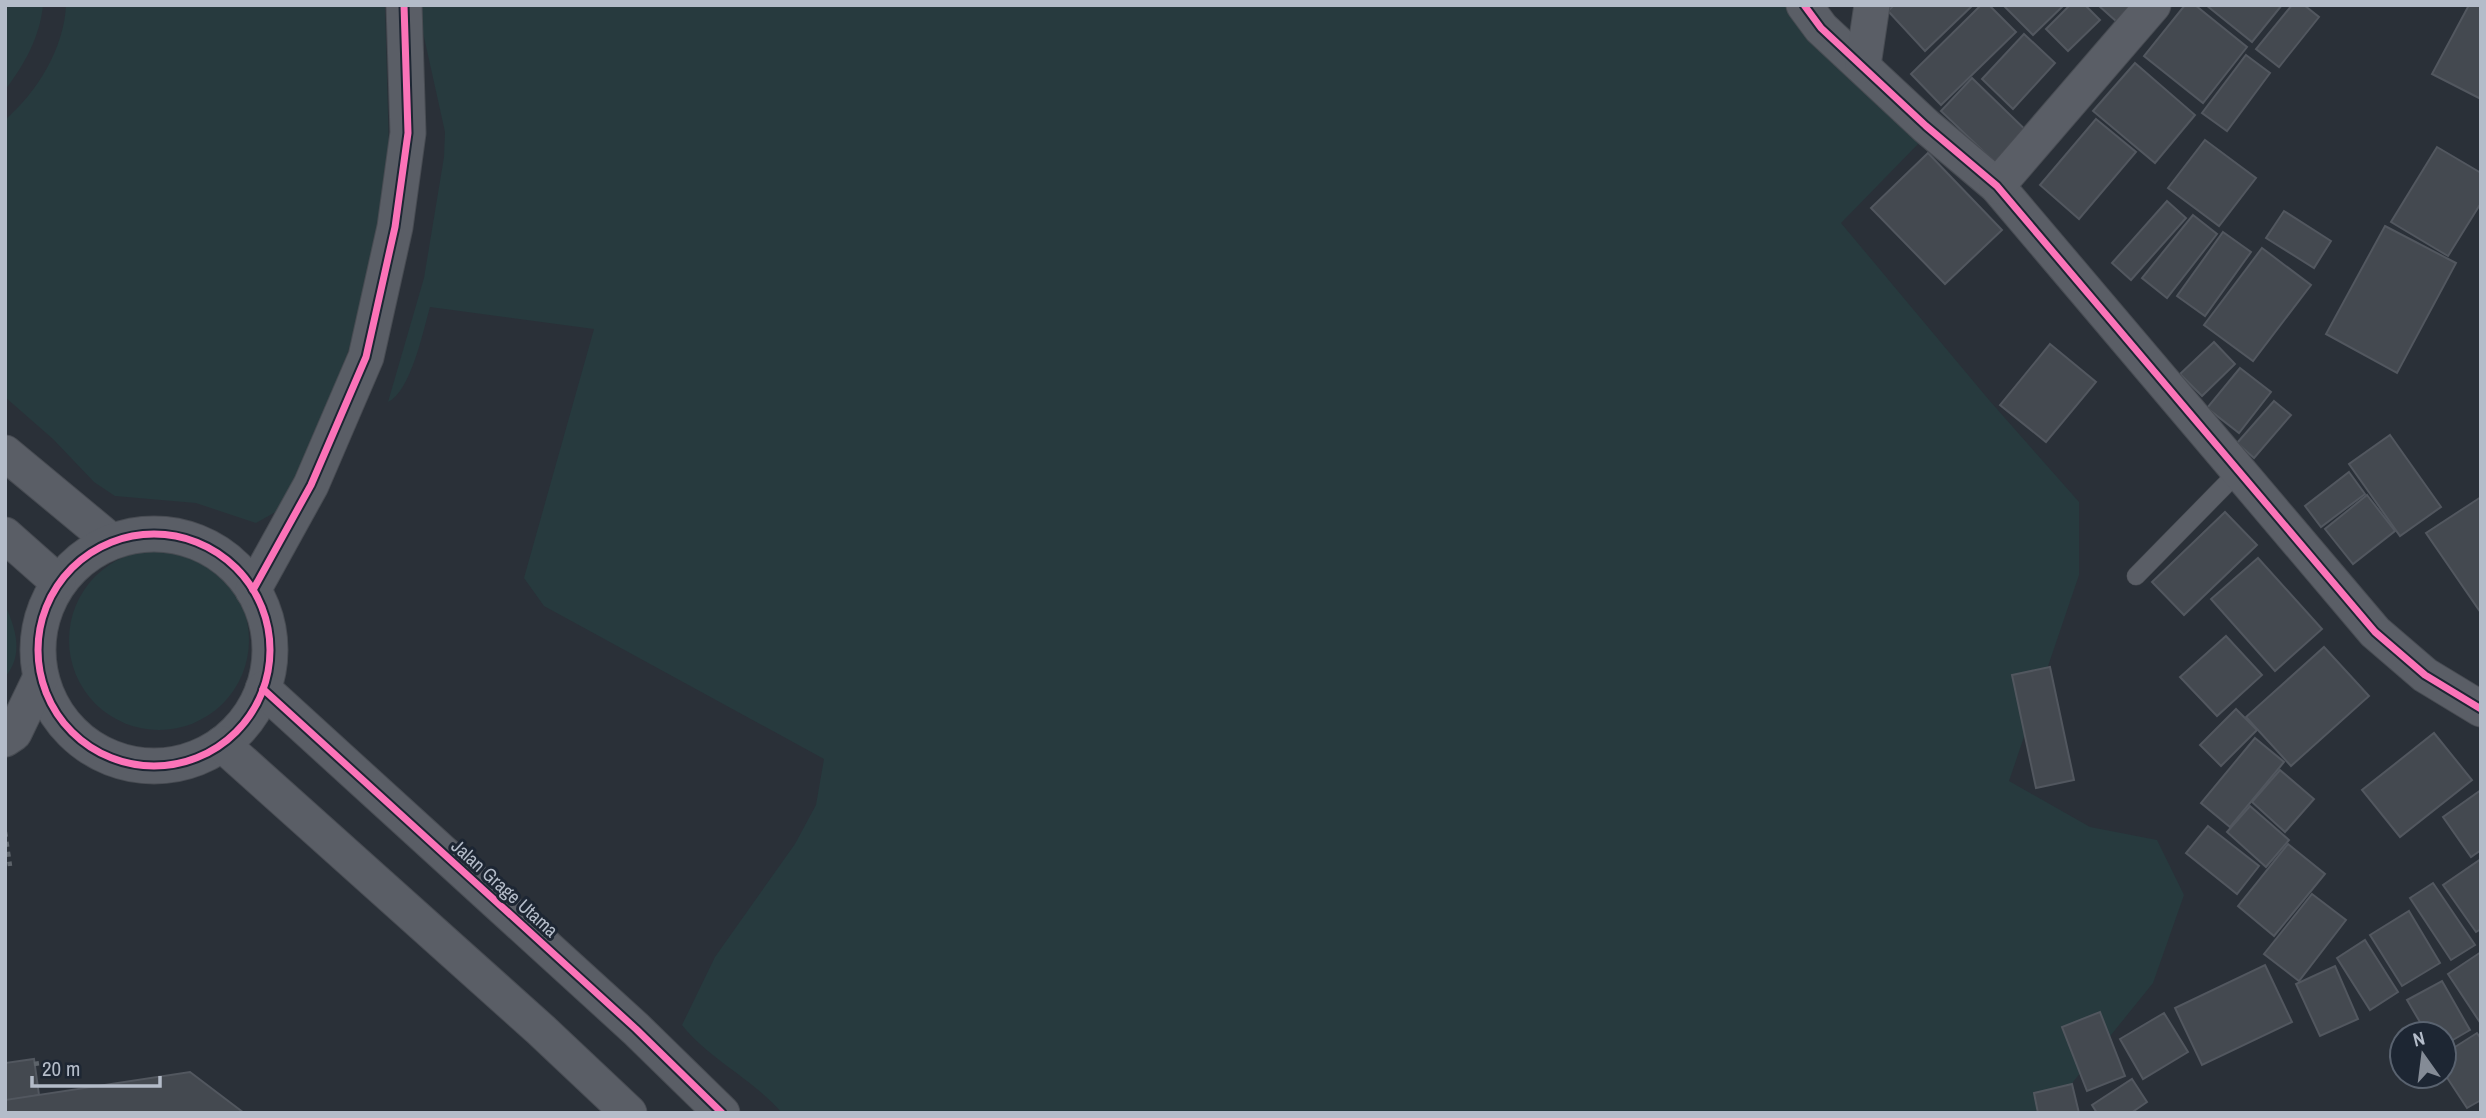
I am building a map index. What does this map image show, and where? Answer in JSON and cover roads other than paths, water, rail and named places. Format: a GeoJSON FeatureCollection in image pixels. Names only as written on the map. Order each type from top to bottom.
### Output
{"type":"FeatureCollection","features":[{"type":"Feature","properties":{"kind":"street"},"geometry":{"type":"LineString","coordinates":[[253,590],[311,485],[366,357],[395,227],[408,133],[404,5]]}},
{"type":"Feature","properties":{"kind":"street"},"geometry":{"type":"LineString","coordinates":[[1804,5],[1821,28],[1926,126],[1997,186],[2375,632],[2425,675],[2481,709]]}},
{"type":"Feature","properties":{"kind":"street"},"geometry":{"type":"LineString","coordinates":[[1863,65],[1872,5]]}},
{"type":"Feature","properties":{"kind":"street"},"geometry":{"type":"LineString","coordinates":[[1997,186],[2153,5]]}},
{"type":"Feature","properties":{"kind":"street"},"geometry":{"type":"LineString","coordinates":[[5,453],[111,541]]}},
{"type":"Feature","properties":{"kind":"street"},"geometry":{"type":"LineString","coordinates":[[153,534],[194,541],[231,563],[253,590],[267,621],[270,655],[263,689],[253,710],[239,729],[222,744],[201,756],[169,765],[135,765],[103,755],[74,736],[53,710],[40,678],[38,629],[58,582],[81,558],[111,541],[153,534]]}},
{"type":"Feature","properties":{"kind":"street"},"geometry":{"type":"LineString","coordinates":[[5,535],[58,582]]}},
{"type":"Feature","properties":{"kind":"street"},"geometry":{"type":"LineString","coordinates":[[5,739],[14,733],[40,678]]}},
{"type":"Feature","properties":{"kind":"street","name":"Jalan Grage Utama"},"geometry":{"type":"LineString","coordinates":[[263,689],[636,1029],[722,1113]]}},
{"type":"Feature","properties":{"kind":"street"},"geometry":{"type":"LineString","coordinates":[[222,744],[541,1030],[629,1113]]}},
{"type":"Feature","properties":{"kind":"lane"},"geometry":{"type":"LineString","coordinates":[[2136,576],[2238,472]]}}]}
